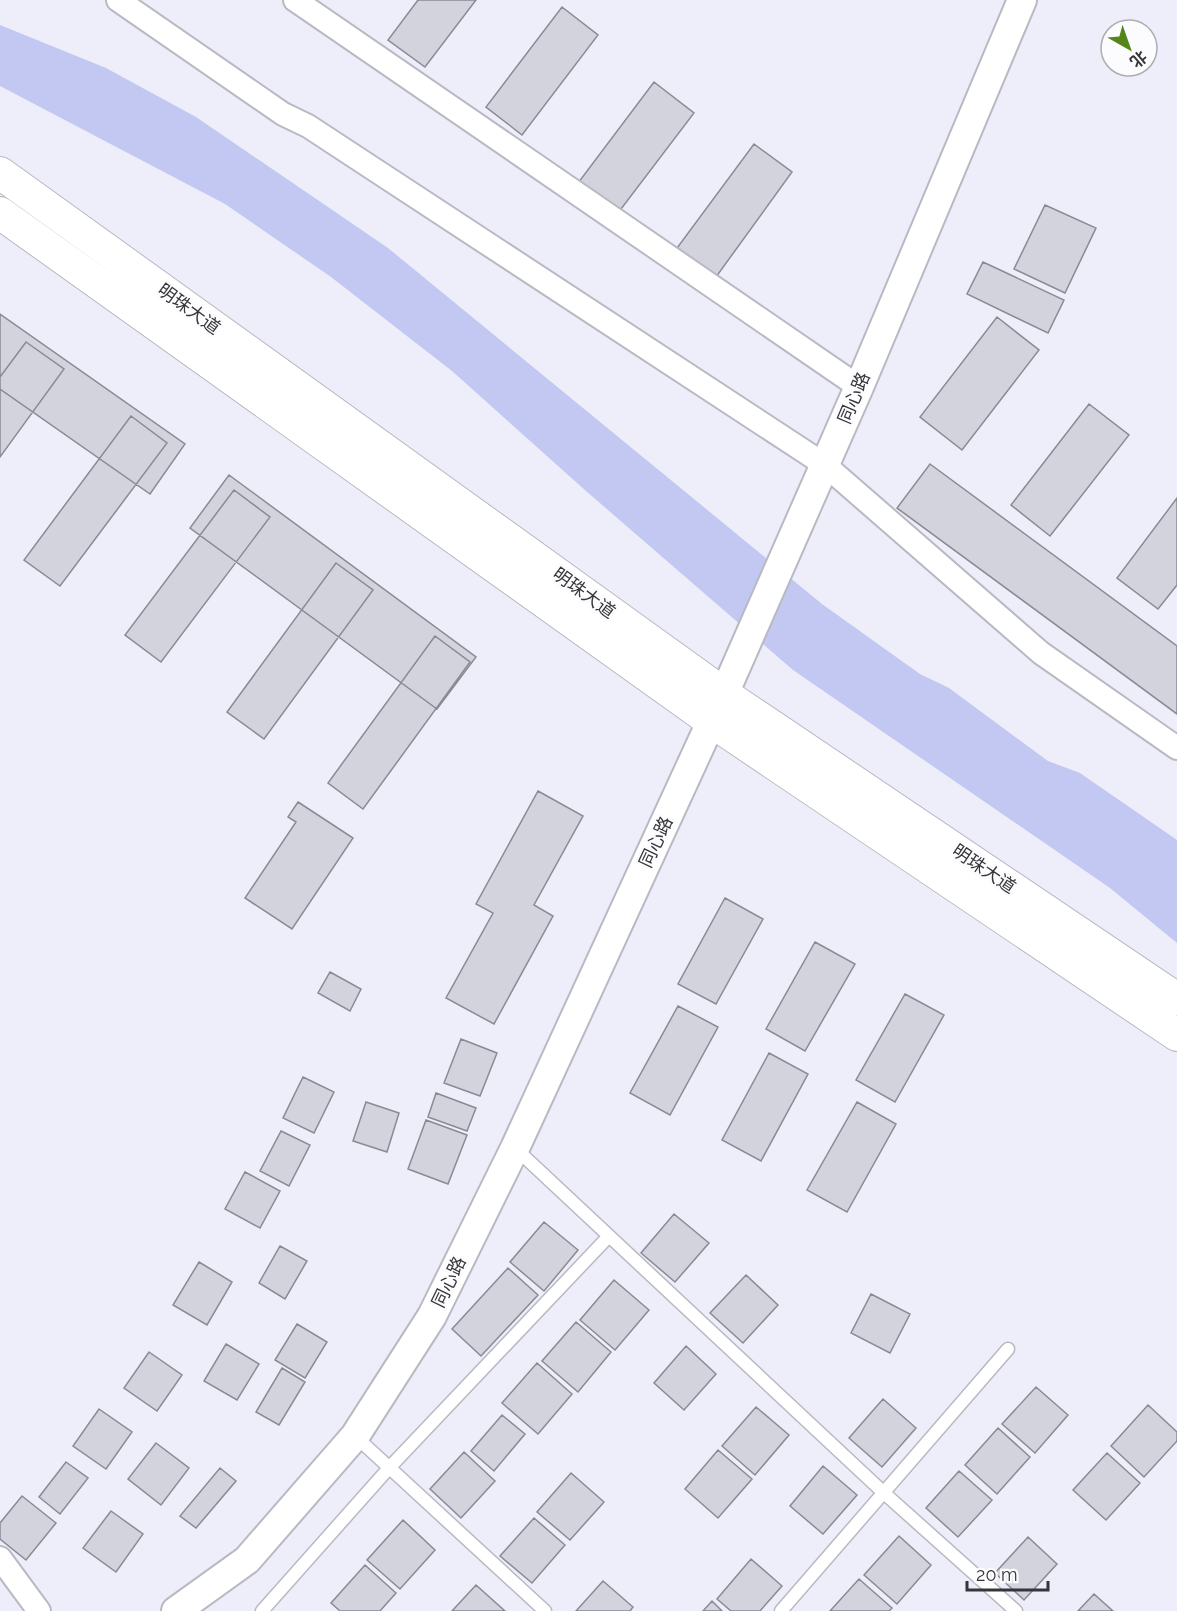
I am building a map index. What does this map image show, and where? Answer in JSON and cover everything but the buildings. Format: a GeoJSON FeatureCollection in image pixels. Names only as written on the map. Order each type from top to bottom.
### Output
{"type":"FeatureCollection","features":[{"type":"Feature","properties":{"kind":"main road","name":"明珠大道"},"geometry":{"type":"LineString","coordinates":[[0,173],[718,708],[1177,999]]}},
{"type":"Feature","properties":{"kind":"main road","name":"明珠大道"},"geometry":{"type":"LineString","coordinates":[[0,213],[718,708],[1177,1035]]}},
{"type":"Feature","properties":{"kind":"street"},"geometry":{"type":"LineString","coordinates":[[118,0],[283,114],[308,126],[825,465],[1041,652],[1177,748]]}},
{"type":"Feature","properties":{"kind":"street"},"geometry":{"type":"LineString","coordinates":[[295,0],[859,387]]}},
{"type":"Feature","properties":{"kind":"street","name":"同心路"},"geometry":{"type":"LineString","coordinates":[[177,1611],[247,1560],[355,1436],[432,1316],[515,1148],[718,708],[788,544],[859,387],[1022,0]]}},
{"type":"Feature","properties":{"kind":"street"},"geometry":{"type":"LineString","coordinates":[[0,1558],[39,1611]]}},
{"type":"Feature","properties":{"kind":"lane"},"geometry":{"type":"LineString","coordinates":[[515,1148],[884,1493],[1016,1611]]}},
{"type":"Feature","properties":{"kind":"lane"},"geometry":{"type":"LineString","coordinates":[[262,1611],[389,1468],[609,1236]]}},
{"type":"Feature","properties":{"kind":"lane"},"geometry":{"type":"LineString","coordinates":[[781,1611],[1008,1349]]}},
{"type":"Feature","properties":{"kind":"lane"},"geometry":{"type":"LineString","coordinates":[[355,1436],[545,1611]]}},
{"type":"Feature","properties":{"kind":"water"},"geometry":{"type":"Polygon","coordinates":[[[0,25],[106,68],[196,117],[388,248],[822,604],[920,674],[949,688],[1048,761],[1080,773],[1177,840],[1177,943],[1110,888],[793,670],[586,491],[452,371],[331,277],[225,204],[0,86],[0,25]]]}}]}
